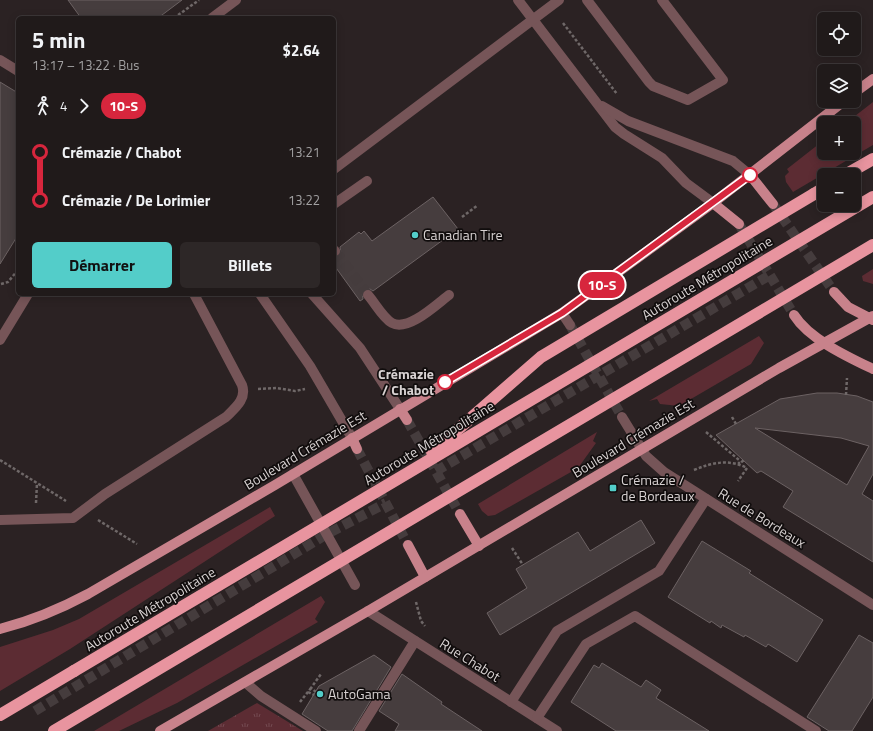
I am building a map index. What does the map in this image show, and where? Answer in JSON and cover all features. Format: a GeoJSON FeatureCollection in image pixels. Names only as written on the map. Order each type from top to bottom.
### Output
{"type":"FeatureCollection","features":[{"type":"Feature","properties":{"kind":"highway"},"geometry":{"type":"LineString","coordinates":[[857,168],[873,159]]}},
{"type":"Feature","properties":{"kind":"highway"},"geometry":{"type":"LineString","coordinates":[[407,474],[541,357],[817,192]]}},
{"type":"Feature","properties":{"kind":"highway","name":"Autoroute Métropolitaine"},"geometry":{"type":"LineString","coordinates":[[0,715],[873,197]]}},
{"type":"Feature","properties":{"kind":"highway"},"geometry":{"type":"LineString","coordinates":[[54,731],[873,245]]}},
{"type":"Feature","properties":{"kind":"main road"},"geometry":{"type":"LineString","coordinates":[[861,88],[873,79]]}},
{"type":"Feature","properties":{"kind":"main road","name":"Boulevard Crémazie Est"},"geometry":{"type":"LineString","coordinates":[[0,629],[12,626],[70,604],[141,565],[562,313],[713,203],[835,108]]}},
{"type":"Feature","properties":{"kind":"main road"},"geometry":{"type":"LineString","coordinates":[[750,175],[773,204]]}},
{"type":"Feature","properties":{"kind":"main road"},"geometry":{"type":"LineString","coordinates":[[713,203],[739,224]]}},
{"type":"Feature","properties":{"kind":"main road"},"geometry":{"type":"LineString","coordinates":[[834,292],[848,307],[872,318]]}},
{"type":"Feature","properties":{"kind":"main road"},"geometry":{"type":"LineString","coordinates":[[794,315],[806,328],[826,343],[873,370]]}},
{"type":"Feature","properties":{"kind":"main road","name":"Boulevard Crémazie Est"},"geometry":{"type":"LineString","coordinates":[[160,731],[246,683],[642,449],[872,318]]}},
{"type":"Feature","properties":{"kind":"main road"},"geometry":{"type":"LineString","coordinates":[[400,409],[407,420]]}},
{"type":"Feature","properties":{"kind":"main road"},"geometry":{"type":"LineString","coordinates":[[352,438],[357,449]]}},
{"type":"Feature","properties":{"kind":"main road"},"geometry":{"type":"LineString","coordinates":[[460,514],[479,546]]}},
{"type":"Feature","properties":{"kind":"main road"},"geometry":{"type":"LineString","coordinates":[[408,545],[425,577]]}},
{"type":"Feature","properties":{"kind":"main road"},"geometry":{"type":"LineString","coordinates":[[0,621],[12,626]]}},
{"type":"Feature","properties":{"kind":"street"},"geometry":{"type":"LineString","coordinates":[[215,16],[236,0]]}},
{"type":"Feature","properties":{"kind":"street"},"geometry":{"type":"LineString","coordinates":[[518,0],[615,127],[662,158],[686,183],[713,203]]}},
{"type":"Feature","properties":{"kind":"street"},"geometry":{"type":"LineString","coordinates":[[336,168],[559,0]]}},
{"type":"Feature","properties":{"kind":"street"},"geometry":{"type":"LineString","coordinates":[[587,0],[653,86],[688,100],[723,80],[662,0]]}},
{"type":"Feature","properties":{"kind":"street"},"geometry":{"type":"LineString","coordinates":[[0,60],[16,70]]}},
{"type":"Feature","properties":{"kind":"street"},"geometry":{"type":"LineString","coordinates":[[593,98],[602,106],[628,121],[734,161],[750,175]]}},
{"type":"Feature","properties":{"kind":"street"},"geometry":{"type":"LineString","coordinates":[[336,203],[366,181]]}},
{"type":"Feature","properties":{"kind":"street"},"geometry":{"type":"LineString","coordinates":[[368,295],[391,323],[402,326],[413,321],[449,295]]}},
{"type":"Feature","properties":{"kind":"street"},"geometry":{"type":"LineString","coordinates":[[0,340],[27,296]]}},
{"type":"Feature","properties":{"kind":"street"},"geometry":{"type":"LineString","coordinates":[[0,520],[73,518],[100,496],[226,417],[240,404],[244,390],[242,385],[195,296]]}},
{"type":"Feature","properties":{"kind":"street"},"geometry":{"type":"LineString","coordinates":[[261,296],[310,366],[352,438]]}},
{"type":"Feature","properties":{"kind":"street"},"geometry":{"type":"LineString","coordinates":[[314,296],[360,348],[400,409]]}},
{"type":"Feature","properties":{"kind":"street"},"geometry":{"type":"LineString","coordinates":[[562,313],[570,325]]}},
{"type":"Feature","properties":{"kind":"street","name":"Rue de Bordeaux"},"geometry":{"type":"LineString","coordinates":[[622,417],[642,449],[656,466],[873,605]]}},
{"type":"Feature","properties":{"kind":"street"},"geometry":{"type":"LineString","coordinates":[[293,474],[356,585]]}},
{"type":"Feature","properties":{"kind":"street"},"geometry":{"type":"LineString","coordinates":[[511,702],[557,631],[659,571],[706,499]]}},
{"type":"Feature","properties":{"kind":"street","name":"Rue Chabot"},"geometry":{"type":"LineString","coordinates":[[368,611],[557,731]]}},
{"type":"Feature","properties":{"kind":"street"},"geometry":{"type":"LineString","coordinates":[[537,718],[586,644],[635,616],[816,731]]}},
{"type":"Feature","properties":{"kind":"street"},"geometry":{"type":"LineString","coordinates":[[359,731],[415,641]]}},
{"type":"Feature","properties":{"kind":"street"},"geometry":{"type":"LineString","coordinates":[[246,683],[261,696],[316,731]]}},
{"type":"Feature","properties":{"kind":"path"},"geometry":{"type":"LineString","coordinates":[[179,16],[199,0]]}},
{"type":"Feature","properties":{"kind":"path"},"geometry":{"type":"LineString","coordinates":[[462,217],[478,205]]}},
{"type":"Feature","properties":{"kind":"path"},"geometry":{"type":"LineString","coordinates":[[1,284],[8,282],[16,272]]}},
{"type":"Feature","properties":{"kind":"path"},"geometry":{"type":"LineString","coordinates":[[846,395],[847,378]]}},
{"type":"Feature","properties":{"kind":"path"},"geometry":{"type":"LineString","coordinates":[[277,388],[295,391],[308,388]]}},
{"type":"Feature","properties":{"kind":"path"},"geometry":{"type":"LineString","coordinates":[[732,417],[736,424]]}},
{"type":"Feature","properties":{"kind":"path"},"geometry":{"type":"LineString","coordinates":[[706,432],[748,468],[738,481]]}},
{"type":"Feature","properties":{"kind":"path"},"geometry":{"type":"LineString","coordinates":[[0,460],[72,504]]}},
{"type":"Feature","properties":{"kind":"path"},"geometry":{"type":"LineString","coordinates":[[694,470],[719,462],[744,460]]}},
{"type":"Feature","properties":{"kind":"path"},"geometry":{"type":"LineString","coordinates":[[36,509],[37,483]]}},
{"type":"Feature","properties":{"kind":"path"},"geometry":{"type":"LineString","coordinates":[[97,519],[137,544]]}},
{"type":"Feature","properties":{"kind":"path"},"geometry":{"type":"LineString","coordinates":[[512,548],[523,565]]}},
{"type":"Feature","properties":{"kind":"path"},"geometry":{"type":"LineString","coordinates":[[417,604],[421,621],[428,630]]}},
{"type":"Feature","properties":{"kind":"path"},"geometry":{"type":"LineString","coordinates":[[298,706],[321,674]]}},
{"type":"Feature","properties":{"kind":"path"},"geometry":{"type":"LineString","coordinates":[[311,688],[316,692]]}},
{"type":"Feature","properties":{"kind":"path"},"geometry":{"type":"LineString","coordinates":[[308,692],[314,695]]}},
{"type":"Feature","properties":{"kind":"green space"},"geometry":{"type":"Polygon","coordinates":[[[873,102],[873,145],[861,152],[861,116],[855,116],[873,102]]]}},
{"type":"Feature","properties":{"kind":"green space"},"geometry":{"type":"Polygon","coordinates":[[[817,145],[817,160],[847,160],[834,168],[817,168],[817,178],[793,192],[786,182],[785,176],[789,172],[787,169],[817,145]]]}},
{"type":"Feature","properties":{"kind":"green space"},"geometry":{"type":"Polygon","coordinates":[[[873,269],[873,284],[863,281],[862,276],[873,269]]]}},
{"type":"Feature","properties":{"kind":"green space"},"geometry":{"type":"Polygon","coordinates":[[[759,336],[764,343],[751,364],[679,406],[660,404],[657,399],[649,401],[759,336]]]}},
{"type":"Feature","properties":{"kind":"green space"},"geometry":{"type":"Polygon","coordinates":[[[597,432],[593,441],[596,443],[578,468],[495,515],[488,516],[482,511],[478,504],[597,432]]]}},
{"type":"Feature","properties":{"kind":"green space"},"geometry":{"type":"Polygon","coordinates":[[[270,507],[275,516],[70,649],[0,691],[0,647],[53,630],[79,619],[270,507]]]}},
{"type":"Feature","properties":{"kind":"green space"},"geometry":{"type":"Polygon","coordinates":[[[321,596],[325,602],[315,619],[318,622],[177,703],[119,731],[94,731],[321,596]]]}},
{"type":"Feature","properties":{"kind":"green space"},"geometry":{"type":"Polygon","coordinates":[[[257,703],[303,731],[208,731],[257,703]]]}},
{"type":"Feature","properties":{"kind":"building"},"geometry":{"type":"Polygon","coordinates":[[[68,0],[182,0],[161,16],[80,16],[68,0]]]}},
{"type":"Feature","properties":{"kind":"building"},"geometry":{"type":"Polygon","coordinates":[[[0,82],[16,92],[16,238],[0,264],[0,82]]]}},
{"type":"Feature","properties":{"kind":"building"},"geometry":{"type":"Polygon","coordinates":[[[433,197],[458,229],[373,291],[370,289],[364,290],[362,293],[363,299],[360,301],[336,268],[336,257],[339,256],[341,253],[340,247],[359,232],[361,234],[364,231],[372,241],[433,197]]]}},
{"type":"Feature","properties":{"kind":"building"},"geometry":{"type":"Polygon","coordinates":[[[817,393],[837,393],[857,396],[873,402],[873,474],[862,494],[873,501],[873,562],[783,507],[793,491],[761,471],[757,473],[716,435],[780,399],[817,393]],[[755,428],[847,485],[869,446],[841,438],[755,428]]]}},
{"type":"Feature","properties":{"kind":"building"},"geometry":{"type":"Polygon","coordinates":[[[641,520],[655,543],[500,635],[487,613],[527,588],[516,569],[578,532],[590,551],[641,520]]]}},
{"type":"Feature","properties":{"kind":"building"},"geometry":{"type":"Polygon","coordinates":[[[702,541],[751,571],[749,573],[823,620],[797,662],[768,644],[766,647],[745,635],[744,637],[722,625],[721,628],[711,621],[710,623],[668,597],[702,541]]]}},
{"type":"Feature","properties":{"kind":"building"},"geometry":{"type":"Polygon","coordinates":[[[859,635],[873,643],[873,697],[852,731],[829,731],[807,717],[859,635]]]}},
{"type":"Feature","properties":{"kind":"building"},"geometry":{"type":"Polygon","coordinates":[[[374,655],[391,667],[352,731],[328,731],[302,714],[319,686],[374,655]]]}},
{"type":"Feature","properties":{"kind":"building"},"geometry":{"type":"Polygon","coordinates":[[[602,663],[641,687],[646,680],[661,690],[656,698],[709,731],[616,731],[571,702],[594,665],[599,668],[602,663]]]}},
{"type":"Feature","properties":{"kind":"building"},"geometry":{"type":"Polygon","coordinates":[[[402,674],[442,702],[441,704],[482,731],[395,731],[399,724],[379,711],[402,674]]]}},
{"type":"Feature","properties":{"kind":"tunnel"},"geometry":{"type":"LineString","coordinates":[[773,204],[834,292]]}},
{"type":"Feature","properties":{"kind":"tunnel"},"geometry":{"type":"LineString","coordinates":[[739,224],[794,315]]}},
{"type":"Feature","properties":{"kind":"tunnel"},"geometry":{"type":"LineString","coordinates":[[336,252],[368,295]]}},
{"type":"Feature","properties":{"kind":"tunnel"},"geometry":{"type":"LineString","coordinates":[[436,471],[770,275]]}},
{"type":"Feature","properties":{"kind":"tunnel"},"geometry":{"type":"LineString","coordinates":[[570,325],[622,417]]}},
{"type":"Feature","properties":{"kind":"tunnel"},"geometry":{"type":"LineString","coordinates":[[407,420],[460,514]]}},
{"type":"Feature","properties":{"kind":"tunnel"},"geometry":{"type":"LineString","coordinates":[[357,449],[408,545]]}},
{"type":"Feature","properties":{"kind":"tunnel"},"geometry":{"type":"LineString","coordinates":[[35,711],[327,534],[386,503]]}},
{"type":"Feature","properties":{"kind":"bus line","name":"10-S"},"geometry":{"type":"LineString","coordinates":[[445,382],[533,332],[562,313],[750,175]]}},
{"type":"Feature","properties":{"kind":"place","name":"Canadian Tire"},"geometry":{"type":"Point","coordinates":[415,235]}},
{"type":"Feature","properties":{"kind":"place","name":"Crémazie / Chabot"},"geometry":{"type":"Point","coordinates":[445,382]}},
{"type":"Feature","properties":{"kind":"place","name":"Crémazie / de Bordeaux"},"geometry":{"type":"Point","coordinates":[613,488]}},
{"type":"Feature","properties":{"kind":"place","name":"AutoGama"},"geometry":{"type":"Point","coordinates":[320,694]}}]}
